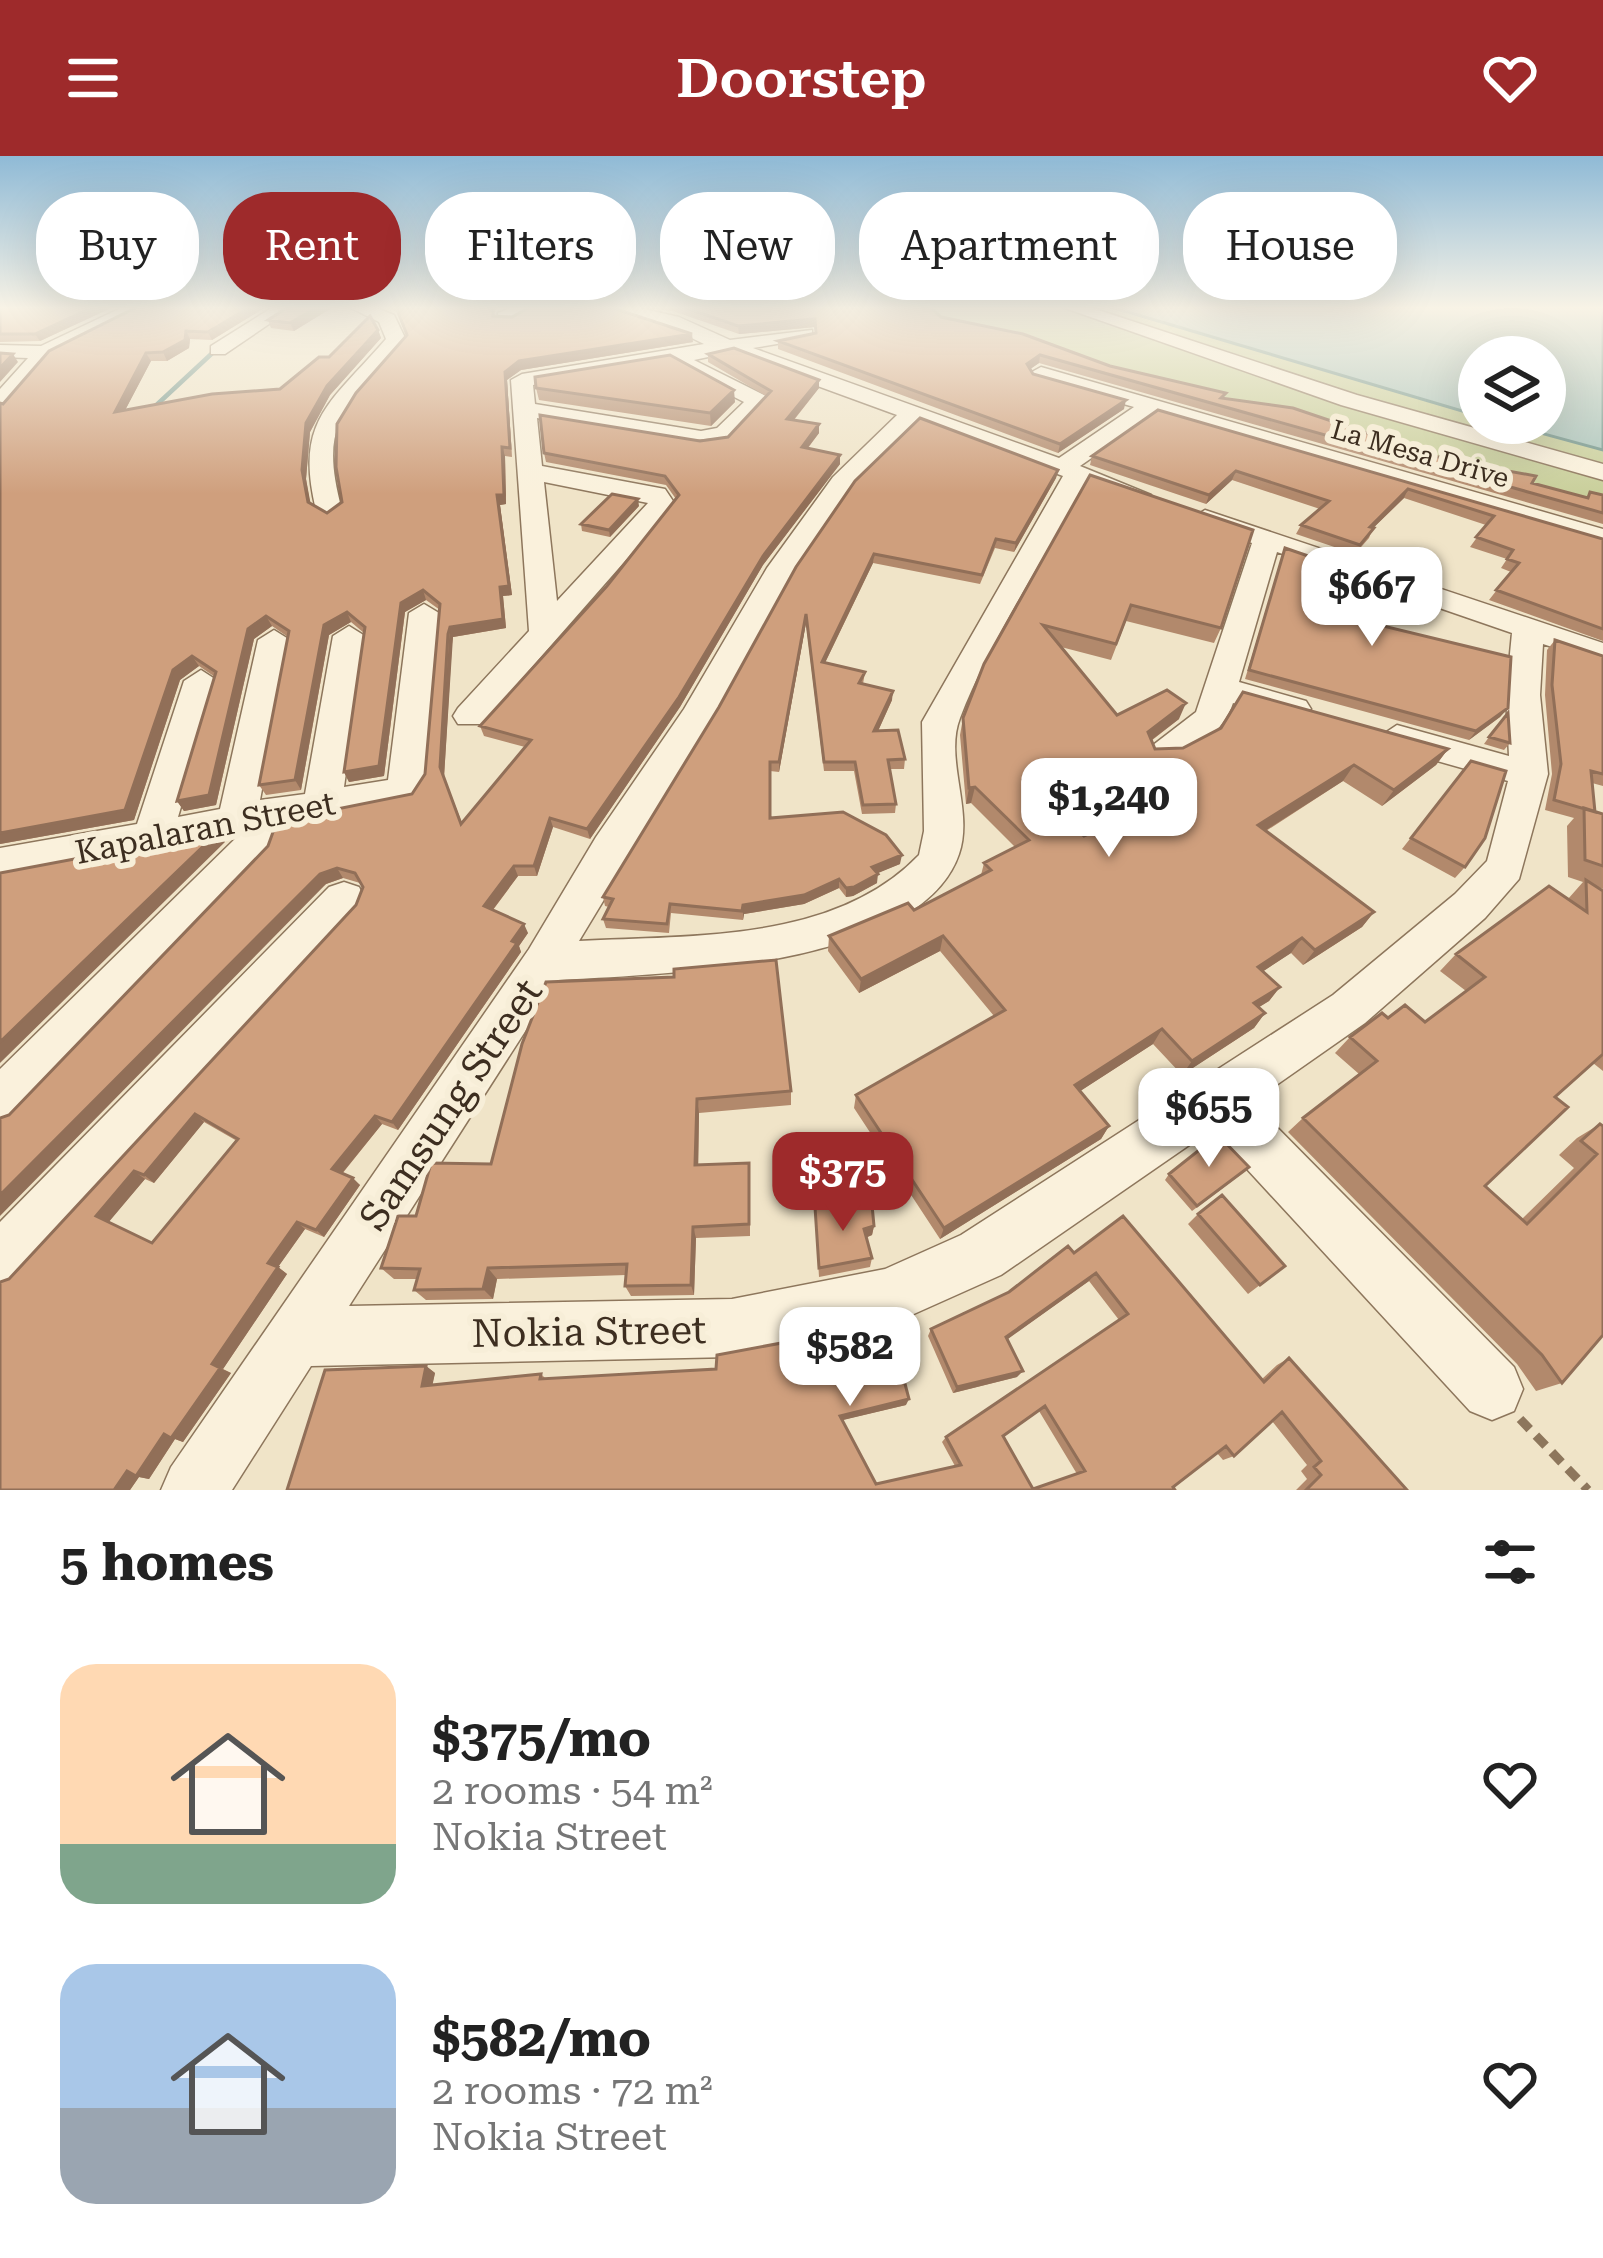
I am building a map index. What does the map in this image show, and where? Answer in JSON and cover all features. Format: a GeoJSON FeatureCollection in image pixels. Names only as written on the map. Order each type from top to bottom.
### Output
{"type":"FeatureCollection","features":[{"type":"Feature","properties":{"kind":"street"},"geometry":{"type":"LineString","coordinates":[[0,404],[29,369]]}},
{"type":"Feature","properties":{"kind":"street"},"geometry":{"type":"LineString","coordinates":[[329,510],[317,459],[321,424],[370,369]]}},
{"type":"Feature","properties":{"kind":"street"},"geometry":{"type":"LineString","coordinates":[[545,633],[528,471],[524,378],[573,369]]}},
{"type":"Feature","properties":{"kind":"street"},"geometry":{"type":"LineString","coordinates":[[589,369],[747,392]]}},
{"type":"Feature","properties":{"kind":"street"},"geometry":{"type":"LineString","coordinates":[[524,409],[708,438],[725,434],[755,403],[747,392],[698,369]]}},
{"type":"Feature","properties":{"kind":"street"},"geometry":{"type":"LineString","coordinates":[[793,369],[1603,654]]}},
{"type":"Feature","properties":{"kind":"street"},"geometry":{"type":"LineString","coordinates":[[1257,369],[1603,472]]}},
{"type":"Feature","properties":{"kind":"street","name":"La Mesa Drive"},"geometry":{"type":"LineString","coordinates":[[1041,373],[1603,538]]}},
{"type":"Feature","properties":{"kind":"street"},"geometry":{"type":"LineString","coordinates":[[544,962],[814,938],[867,915],[926,874],[939,857],[943,827],[935,755],[940,722],[1069,470],[1151,406]]}},
{"type":"Feature","properties":{"kind":"street","name":"Samsung Street"},"geometry":{"type":"LineString","coordinates":[[194,1490],[544,962],[610,848],[699,714],[745,624],[811,524],[858,465],[914,413]]}},
{"type":"Feature","properties":{"kind":"street"},"geometry":{"type":"LineString","coordinates":[[470,716],[663,500],[528,471]]}},
{"type":"Feature","properties":{"kind":"street"},"geometry":{"type":"LineString","coordinates":[[1162,752],[1211,718],[1268,540]]}},
{"type":"Feature","properties":{"kind":"street","name":"Kapalaran Street"},"geometry":{"type":"LineString","coordinates":[[0,864],[323,801],[388,797],[406,783],[424,614]]}},
{"type":"Feature","properties":{"kind":"street","name":"Nokia Street"},"geometry":{"type":"LineString","coordinates":[[296,1336],[732,1328],[887,1298],[981,1255],[1212,1096],[1349,1009],[1470,906],[1505,868],[1529,774],[1523,695],[1528,628]]}},
{"type":"Feature","properties":{"kind":"street"},"geometry":{"type":"LineString","coordinates":[[323,801],[349,636]]}},
{"type":"Feature","properties":{"kind":"street"},"geometry":{"type":"LineString","coordinates":[[0,1102],[257,842],[251,816],[274,640]]}},
{"type":"Feature","properties":{"kind":"street"},"geometry":{"type":"LineString","coordinates":[[152,836],[201,681]]}},
{"type":"Feature","properties":{"kind":"street"},"geometry":{"type":"LineString","coordinates":[[1224,689],[1529,774]]}},
{"type":"Feature","properties":{"kind":"street"},"geometry":{"type":"LineString","coordinates":[[0,1262],[344,899]]}},
{"type":"Feature","properties":{"kind":"street"},"geometry":{"type":"LineString","coordinates":[[1212,1096],[1492,1389]]}},
{"type":"Feature","properties":{"kind":"path"},"geometry":{"type":"LineString","coordinates":[[1492,1389],[1588,1490]]}},
{"type":"Feature","properties":{"kind":"green space"},"geometry":{"type":"Polygon","coordinates":[[[1124,369],[1458,369],[1458,444],[1566,444],[1566,369],[1603,369],[1603,502],[1124,369]]]}},
{"type":"Feature","properties":{"kind":"water"},"geometry":{"type":"Polygon","coordinates":[[[1321,369],[1458,369],[1458,410],[1321,369]]]}},
{"type":"Feature","properties":{"kind":"water"},"geometry":{"type":"Polygon","coordinates":[[[1566,369],[1603,369],[1603,450],[1566,440],[1566,369]]]}},
{"type":"Feature","properties":{"kind":"building"},"geometry":{"type":"Polygon","coordinates":[[[33,369],[137,369],[115,412],[212,394],[280,389],[304,369],[342,369],[306,423],[302,470],[308,502],[327,513],[342,502],[336,467],[337,424],[377,369],[508,369],[510,448],[502,447],[504,495],[497,495],[509,586],[500,587],[503,619],[450,627],[448,634],[440,767],[461,824],[531,740],[480,726],[607,586],[679,495],[665,476],[544,453],[540,415],[700,441],[728,437],[771,391],[734,369],[790,369],[819,380],[787,419],[819,424],[802,447],[840,455],[763,556],[679,697],[587,829],[550,818],[534,866],[514,866],[484,906],[524,924],[512,941],[517,943],[392,1122],[375,1116],[332,1169],[353,1178],[316,1230],[297,1222],[268,1263],[278,1267],[212,1364],[220,1368],[171,1438],[164,1434],[136,1476],[127,1471],[114,1490],[0,1490],[0,1282],[9,1279],[356,905],[363,887],[355,873],[337,868],[320,874],[0,1195],[0,1118],[9,1115],[268,846],[277,821],[412,794],[425,774],[440,604],[423,590],[401,603],[379,766],[344,772],[365,627],[347,612],[324,625],[295,780],[259,785],[289,631],[266,616],[248,629],[209,795],[177,801],[216,672],[192,656],[173,670],[125,810],[0,833],[3,404],[33,369]],[[195,1114],[144,1175],[134,1171],[96,1216],[152,1243],[238,1139],[195,1114]]]}},
{"type":"Feature","properties":{"kind":"building"},"geometry":{"type":"Polygon","coordinates":[[[583,369],[696,369],[734,390],[710,413],[536,388],[535,377],[583,369]]]}},
{"type":"Feature","properties":{"kind":"building"},"geometry":{"type":"Polygon","coordinates":[[[855,369],[1030,369],[1033,374],[1126,400],[1060,444],[855,369]]]}},
{"type":"Feature","properties":{"kind":"building"},"geometry":{"type":"Polygon","coordinates":[[[1091,369],[1124,369],[1226,393],[1221,398],[1293,408],[1447,460],[1536,476],[1532,483],[1588,498],[1590,492],[1603,495],[1603,513],[1091,369]]]}},
{"type":"Feature","properties":{"kind":"building"},"geometry":{"type":"Polygon","coordinates":[[[1158,410],[1603,539],[1603,629],[1496,590],[1519,563],[1507,559],[1513,550],[1476,537],[1494,516],[1408,489],[1370,527],[1374,528],[1360,545],[1301,525],[1329,501],[1236,471],[1209,495],[1092,456],[1158,410]]]}},
{"type":"Feature","properties":{"kind":"building"},"geometry":{"type":"Polygon","coordinates":[[[920,418],[1058,470],[1016,543],[996,539],[982,575],[874,554],[822,662],[865,672],[859,683],[893,691],[874,731],[898,730],[905,759],[888,760],[896,804],[863,805],[855,762],[824,762],[806,614],[779,762],[770,762],[770,818],[843,812],[886,835],[902,855],[872,867],[878,874],[854,887],[846,888],[839,879],[804,895],[743,905],[742,911],[670,904],[667,924],[603,919],[613,899],[603,897],[719,707],[796,567],[855,481],[920,418]]]}},
{"type":"Feature","properties":{"kind":"building"},"geometry":{"type":"Polygon","coordinates":[[[1090,475],[1253,530],[1221,628],[1131,605],[1116,644],[1043,625],[1117,715],[1167,690],[1186,703],[1148,732],[1155,749],[1183,748],[1221,728],[1243,692],[1448,749],[1394,790],[1354,765],[1258,825],[1374,912],[1315,950],[1302,938],[1258,967],[1280,987],[1254,1003],[1265,1013],[1192,1061],[1162,1029],[1075,1085],[1109,1126],[944,1228],[856,1095],[1005,1010],[943,936],[861,979],[829,936],[908,903],[914,910],[991,870],[984,863],[1029,840],[975,787],[969,788],[963,718],[984,664],[1090,475]],[[1100,763],[1024,780],[1084,836],[1151,806],[1100,763]]]}},
{"type":"Feature","properties":{"kind":"building"},"geometry":{"type":"Polygon","coordinates":[[[612,494],[638,499],[609,530],[581,524],[612,494]]]}},
{"type":"Feature","properties":{"kind":"building"},"geometry":{"type":"Polygon","coordinates":[[[1285,548],[1398,587],[1383,626],[1511,657],[1508,708],[1476,731],[1249,670],[1285,548]]]}},
{"type":"Feature","properties":{"kind":"building"},"geometry":{"type":"Polygon","coordinates":[[[1555,640],[1603,656],[1603,774],[1591,771],[1595,812],[1554,800],[1561,764],[1552,685],[1555,640]]]}},
{"type":"Feature","properties":{"kind":"building"},"geometry":{"type":"Polygon","coordinates":[[[1508,713],[1510,743],[1489,737],[1508,713]]]}},
{"type":"Feature","properties":{"kind":"building"},"geometry":{"type":"Polygon","coordinates":[[[1471,761],[1506,771],[1485,838],[1465,867],[1411,838],[1471,761]]]}},
{"type":"Feature","properties":{"kind":"building"},"geometry":{"type":"Polygon","coordinates":[[[1584,808],[1603,814],[1603,866],[1585,860],[1584,808]]]}},
{"type":"Feature","properties":{"kind":"building"},"geometry":{"type":"Polygon","coordinates":[[[218,832],[0,1042],[0,873],[218,832]]]}},
{"type":"Feature","properties":{"kind":"building"},"geometry":{"type":"Polygon","coordinates":[[[1586,880],[1603,891],[1603,1054],[1555,1097],[1568,1107],[1485,1186],[1527,1224],[1597,1154],[1581,1141],[1603,1126],[1603,1335],[1562,1383],[1542,1355],[1303,1118],[1377,1061],[1350,1037],[1382,1013],[1388,1018],[1405,1005],[1425,1022],[1485,977],[1456,954],[1549,886],[1587,912],[1586,880]]]}},
{"type":"Feature","properties":{"kind":"building"},"geometry":{"type":"Polygon","coordinates":[[[776,960],[791,1091],[697,1099],[695,1165],[749,1163],[749,1224],[693,1227],[691,1285],[625,1286],[627,1264],[488,1268],[483,1289],[414,1290],[420,1269],[381,1268],[398,1216],[416,1216],[431,1163],[491,1164],[522,1044],[546,982],[674,977],[674,969],[776,960]]]}},
{"type":"Feature","properties":{"kind":"building"},"geometry":{"type":"Polygon","coordinates":[[[1218,1135],[1249,1167],[1197,1206],[1169,1174],[1218,1135]]]}},
{"type":"Feature","properties":{"kind":"building"},"geometry":{"type":"Polygon","coordinates":[[[1222,1195],[1285,1266],[1260,1285],[1198,1214],[1222,1195]]]}},
{"type":"Feature","properties":{"kind":"building"},"geometry":{"type":"Polygon","coordinates":[[[872,1205],[874,1226],[864,1229],[872,1258],[819,1268],[815,1207],[872,1205]]]}},
{"type":"Feature","properties":{"kind":"building"},"geometry":{"type":"Polygon","coordinates":[[[1123,1216],[1264,1382],[1289,1358],[1407,1490],[1306,1490],[1321,1475],[1314,1467],[1321,1461],[1282,1412],[1234,1456],[1226,1446],[1175,1490],[287,1490],[325,1370],[426,1366],[422,1386],[541,1374],[540,1379],[716,1369],[717,1355],[889,1323],[909,1399],[840,1416],[876,1484],[961,1465],[946,1437],[1128,1314],[1096,1273],[1006,1337],[1023,1371],[957,1387],[931,1329],[1009,1292],[1068,1246],[1074,1253],[1123,1216]],[[1045,1406],[1003,1436],[1033,1489],[1085,1471],[1045,1406]]]}},
{"type":"Feature","properties":{"kind":"waterway"},"geometry":{"type":"LineString","coordinates":[[150,411],[195,369]]}}]}
